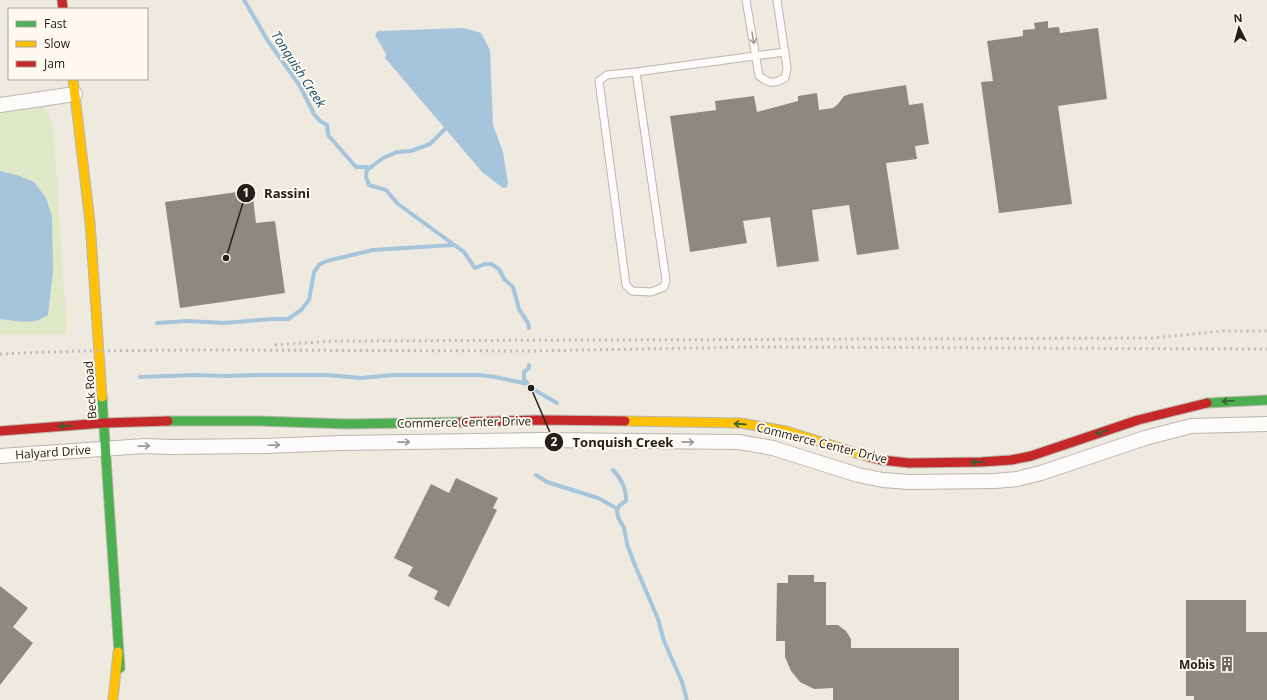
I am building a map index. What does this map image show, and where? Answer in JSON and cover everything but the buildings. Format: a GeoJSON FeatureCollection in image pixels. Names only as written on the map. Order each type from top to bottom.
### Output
{"type":"FeatureCollection","features":[{"type":"Feature","properties":{"kind":"main road","name":"Beck Road"},"geometry":{"type":"LineString","coordinates":[[73,80],[90,222],[106,449],[118,652],[123,700]]}},
{"type":"Feature","properties":{"kind":"main road","name":"Commerce Center Drive"},"geometry":{"type":"LineString","coordinates":[[104,422],[259,421],[348,424],[542,420],[741,423],[786,431],[860,455],[881,460],[909,463],[981,462],[1012,460],[1031,456],[1138,420],[1205,403],[1267,400]]}},
{"type":"Feature","properties":{"kind":"main road","name":"Halyard Drive"},"geometry":{"type":"LineString","coordinates":[[0,431],[104,422]]}},
{"type":"Feature","properties":{"kind":"main road"},"geometry":{"type":"LineString","coordinates":[[113,700],[118,652]]}},
{"type":"Feature","properties":{"kind":"street"},"geometry":{"type":"LineString","coordinates":[[0,105],[75,94]]}},
{"type":"Feature","properties":{"kind":"street"},"geometry":{"type":"LineString","coordinates":[[542,420],[542,440]]}},
{"type":"Feature","properties":{"kind":"street","name":"Commerce Center Drive"},"geometry":{"type":"LineString","coordinates":[[106,449],[145,446],[266,446],[339,443],[542,440],[739,442],[773,448],[858,474],[883,480],[909,482],[995,481],[1017,479],[1041,473],[1145,438],[1191,426],[1267,424]]}},
{"type":"Feature","properties":{"kind":"street","name":"Halyard Drive"},"geometry":{"type":"LineString","coordinates":[[0,456],[106,449]]}},
{"type":"Feature","properties":{"kind":"lane"},"geometry":{"type":"LineString","coordinates":[[746,0],[759,76],[768,82],[776,83],[785,78],[787,68],[777,0]]}},
{"type":"Feature","properties":{"kind":"lane"},"geometry":{"type":"LineString","coordinates":[[636,72],[666,280],[664,287],[651,292],[632,291],[626,285],[599,80],[606,75],[785,52]]}},
{"type":"Feature","properties":{"kind":"green space"},"geometry":{"type":"Polygon","coordinates":[[[39,99],[53,124],[67,334],[0,334],[0,319],[30,323],[46,198],[34,182],[17,175],[0,171],[0,105],[39,99]]]}},
{"type":"Feature","properties":{"kind":"water"},"geometry":{"type":"Polygon","coordinates":[[[464,28],[481,33],[490,50],[493,125],[503,152],[508,183],[507,187],[503,188],[482,172],[385,58],[386,54],[375,35],[378,31],[464,28]]]}},
{"type":"Feature","properties":{"kind":"water"},"geometry":{"type":"Polygon","coordinates":[[[0,171],[17,175],[34,182],[46,198],[52,216],[53,271],[48,315],[36,321],[19,322],[0,319],[0,171]]]}},
{"type":"Feature","properties":{"kind":"waterway","name":"Tonquish Creek"},"geometry":{"type":"LineString","coordinates":[[244,0],[268,41],[300,86],[314,114],[320,121],[327,125],[328,135],[356,167],[367,167],[366,177],[369,185],[386,190],[398,204],[464,252],[475,268],[485,264],[491,264],[499,269],[504,279],[513,287],[519,309],[528,323],[529,328]]}},
{"type":"Feature","properties":{"kind":"waterway"},"geometry":{"type":"LineString","coordinates":[[367,170],[383,158],[397,152],[411,151],[430,144],[448,126]]}},
{"type":"Feature","properties":{"kind":"waterway"},"geometry":{"type":"LineString","coordinates":[[157,323],[188,321],[224,323],[288,319],[301,310],[309,300],[314,272],[320,264],[373,250],[453,245]]}},
{"type":"Feature","properties":{"kind":"waterway","name":"Tonquish Creek"},"geometry":{"type":"LineString","coordinates":[[529,365],[529,368],[524,372],[524,379],[531,388],[557,403]]}},
{"type":"Feature","properties":{"kind":"waterway"},"geometry":{"type":"LineString","coordinates":[[140,377],[195,375],[327,375],[361,378],[393,375],[479,375],[528,384]]}},
{"type":"Feature","properties":{"kind":"waterway","name":"Tonquish Creek"},"geometry":{"type":"LineString","coordinates":[[613,470],[623,484],[626,493],[626,501],[619,506],[617,511],[618,517],[624,528],[627,544],[658,619],[664,641],[682,682],[687,700]]}},
{"type":"Feature","properties":{"kind":"waterway"},"geometry":{"type":"LineString","coordinates":[[536,475],[547,482],[598,498],[618,509]]}},
{"type":"Feature","properties":{"kind":"railway"},"geometry":{"type":"LineString","coordinates":[[275,345],[334,341],[1152,338],[1223,331],[1267,331]]}},
{"type":"Feature","properties":{"kind":"railway"},"geometry":{"type":"LineString","coordinates":[[0,354],[77,351],[533,351],[749,347],[1267,349]]}},
{"type":"Feature","properties":{"kind":"traffic: fast"},"geometry":{"type":"LineString","coordinates":[[102,397],[120,668]]}},
{"type":"Feature","properties":{"kind":"traffic: fast"},"geometry":{"type":"LineString","coordinates":[[1207,403],[1267,400]]}},
{"type":"Feature","properties":{"kind":"traffic: fast"},"geometry":{"type":"LineString","coordinates":[[168,421],[259,421],[348,424],[462,422]]}},
{"type":"Feature","properties":{"kind":"traffic: slow"},"geometry":{"type":"LineString","coordinates":[[73,80],[90,222],[102,397]]}},
{"type":"Feature","properties":{"kind":"traffic: slow"},"geometry":{"type":"LineString","coordinates":[[625,421],[741,423],[786,431],[869,457]]}},
{"type":"Feature","properties":{"kind":"traffic: slow"},"geometry":{"type":"LineString","coordinates":[[113,700],[118,652]]}},
{"type":"Feature","properties":{"kind":"traffic: jam"},"geometry":{"type":"LineString","coordinates":[[62,0],[63,8]]}},
{"type":"Feature","properties":{"kind":"traffic: jam"},"geometry":{"type":"LineString","coordinates":[[869,457],[909,463],[1011,460],[1031,456],[1138,420],[1207,403]]}},
{"type":"Feature","properties":{"kind":"traffic: jam"},"geometry":{"type":"LineString","coordinates":[[462,422],[542,420],[625,421]]}},
{"type":"Feature","properties":{"kind":"traffic: jam"},"geometry":{"type":"LineString","coordinates":[[0,431],[104,423],[168,421]]}},
{"type":"Feature","properties":{"kind":"place","name":"Rassini"},"geometry":{"type":"Point","coordinates":[226,258]}},
{"type":"Feature","properties":{"kind":"place","name":"Tonquish Creek"},"geometry":{"type":"Point","coordinates":[531,388]}},
{"type":"Feature","properties":{"kind":"place","name":"Mobis"},"geometry":{"type":"Point","coordinates":[1227,664]}}]}
